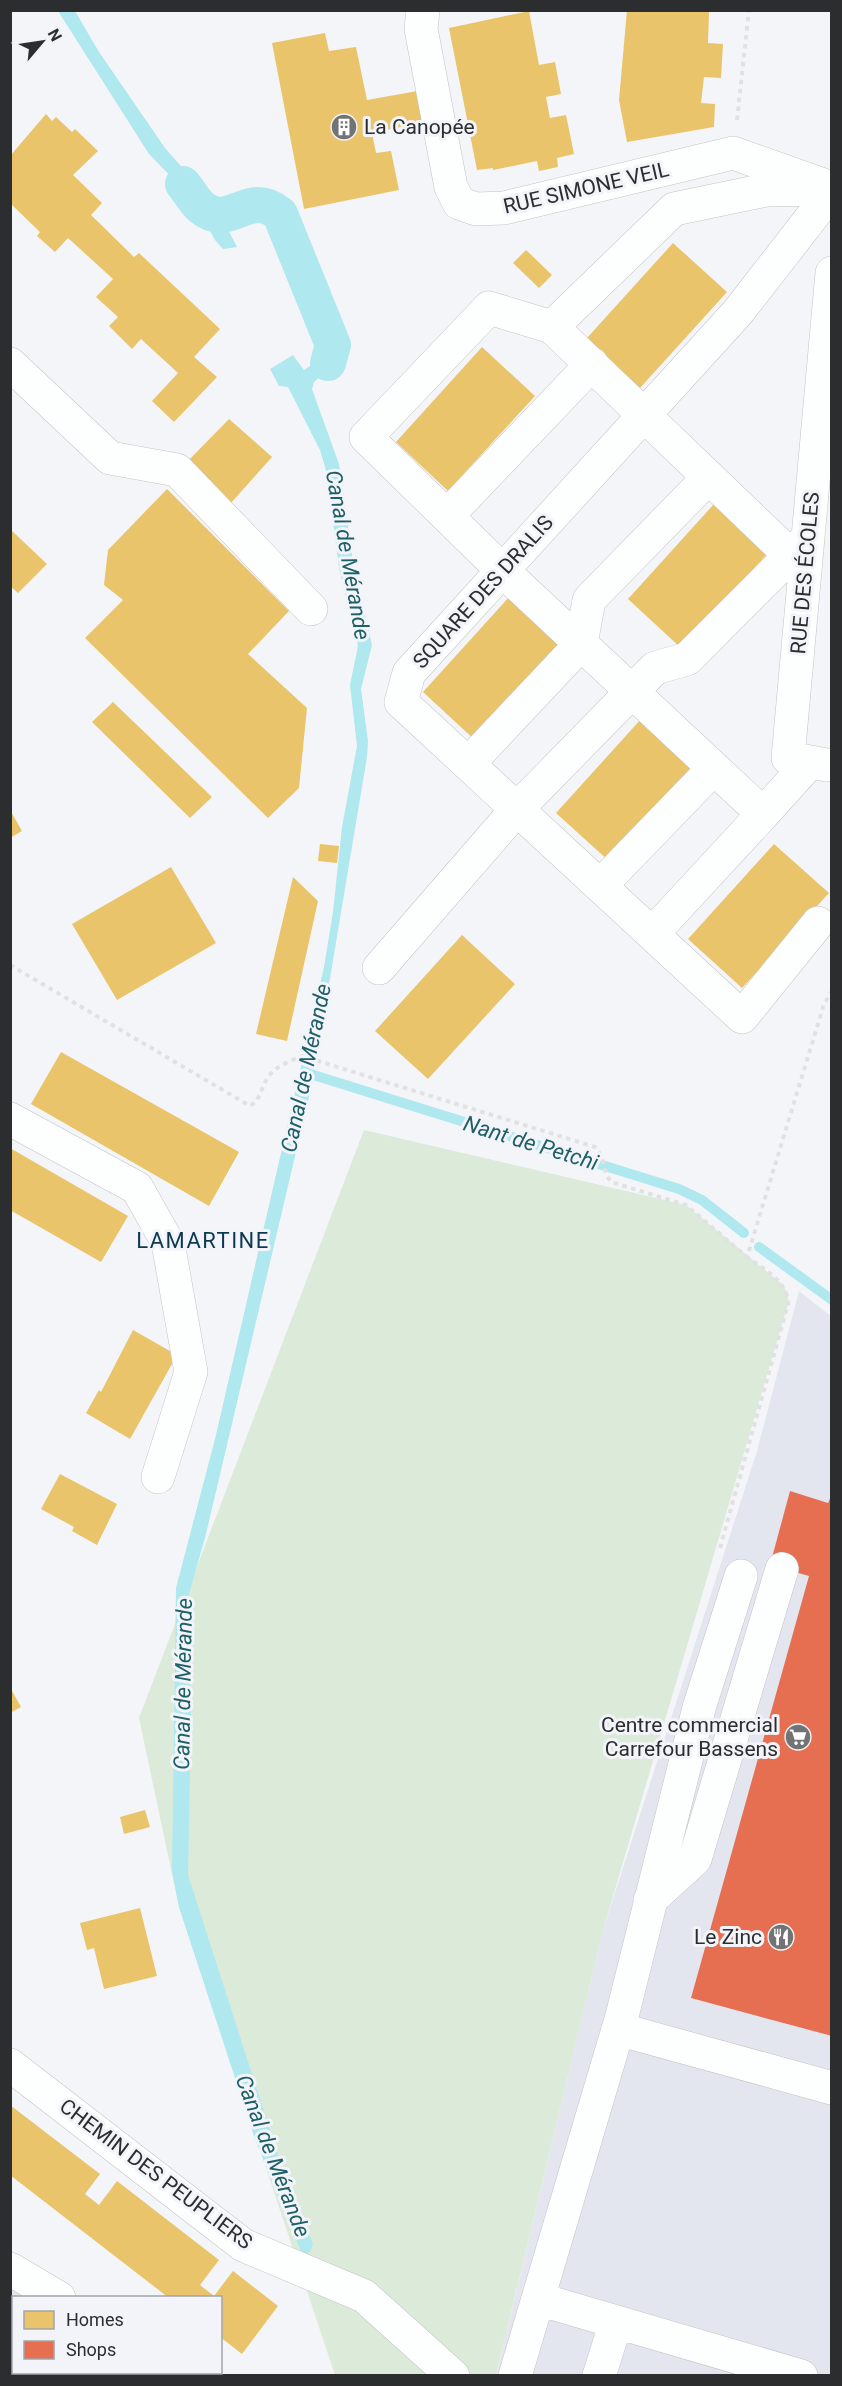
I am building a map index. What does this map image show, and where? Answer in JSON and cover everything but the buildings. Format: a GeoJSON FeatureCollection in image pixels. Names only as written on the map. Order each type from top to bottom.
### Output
{"type":"FeatureCollection","features":[{"type":"Feature","properties":{"kind":"street","name":"RUE SIMONE VEIL"},"geometry":{"type":"LineString","coordinates":[[423,10],[421,29],[451,187],[459,203],[476,209],[504,208],[733,153]]}},
{"type":"Feature","properties":{"kind":"street"},"geometry":{"type":"LineString","coordinates":[[733,153],[831,189]]}},
{"type":"Feature","properties":{"kind":"street"},"geometry":{"type":"LineString","coordinates":[[552,327],[674,209],[766,190],[831,189]]}},
{"type":"Feature","properties":{"kind":"street","name":"SQUARE DES DRALIS"},"geometry":{"type":"LineString","coordinates":[[818,923],[742,1017],[401,702],[410,674],[738,312],[831,189]]}},
{"type":"Feature","properties":{"kind":"street","name":"RUE DES ÉCOLES"},"geometry":{"type":"LineString","coordinates":[[821,764],[788,758],[800,547],[831,273]]}},
{"type":"Feature","properties":{"kind":"street"},"geometry":{"type":"LineString","coordinates":[[378,968],[517,809],[633,691],[655,668],[687,660],[800,547],[709,477],[552,327],[489,308],[366,437],[503,571],[633,691],[763,814]]}},
{"type":"Feature","properties":{"kind":"street"},"geometry":{"type":"LineString","coordinates":[[10,364],[110,458],[177,470],[311,609]]}},
{"type":"Feature","properties":{"kind":"street"},"geometry":{"type":"LineString","coordinates":[[447,516],[592,364]]}},
{"type":"Feature","properties":{"kind":"street"},"geometry":{"type":"LineString","coordinates":[[468,764],[581,644],[589,600],[709,477]]}},
{"type":"Feature","properties":{"kind":"street"},"geometry":{"type":"LineString","coordinates":[[652,934],[763,814],[821,764]]}},
{"type":"Feature","properties":{"kind":"street"},"geometry":{"type":"LineString","coordinates":[[600,886],[714,768]]}},
{"type":"Feature","properties":{"kind":"street"},"geometry":{"type":"LineString","coordinates":[[10,1119],[137,1188],[168,1243],[191,1372],[158,1477]]}},
{"type":"Feature","properties":{"kind":"street"},"geometry":{"type":"LineString","coordinates":[[514,2376],[618,2029],[699,1708],[729,1567]]}},
{"type":"Feature","properties":{"kind":"street"},"geometry":{"type":"LineString","coordinates":[[650,1900],[695,1860],[782,1569]]}},
{"type":"Feature","properties":{"kind":"street"},"geometry":{"type":"LineString","coordinates":[[618,2029],[831,2088]]}},
{"type":"Feature","properties":{"kind":"street","name":"CHEMIN DES PEUPLIERS"},"geometry":{"type":"LineString","coordinates":[[10,2064],[243,2245],[364,2296],[453,2376]]}},
{"type":"Feature","properties":{"kind":"street"},"geometry":{"type":"LineString","coordinates":[[10,2269],[38,2296]]}},
{"type":"Feature","properties":{"kind":"street"},"geometry":{"type":"LineString","coordinates":[[10,2269],[56,2296]]}},
{"type":"Feature","properties":{"kind":"street"},"geometry":{"type":"LineString","coordinates":[[538,2299],[801,2376]]}},
{"type":"Feature","properties":{"kind":"street"},"geometry":{"type":"LineString","coordinates":[[599,2376],[616,2322]]}},
{"type":"Feature","properties":{"kind":"path"},"geometry":{"type":"LineString","coordinates":[[733,153],[749,10]]}},
{"type":"Feature","properties":{"kind":"path"},"geometry":{"type":"LineString","coordinates":[[10,965],[250,1106],[257,1101],[268,1076],[284,1063],[302,1056],[595,1147],[602,1154],[604,1173],[611,1182],[686,1205],[782,1284],[788,1294],[788,1304],[729,1567]]}},
{"type":"Feature","properties":{"kind":"path"},"geometry":{"type":"LineString","coordinates":[[747,1257],[824,1004],[831,991]]}},
{"type":"Feature","properties":{"kind":"shaded area"},"geometry":{"type":"Polygon","coordinates":[[[799,1291],[832,1317],[831,2375],[496,2376],[603,1930],[757,1451],[799,1291]]]}},
{"type":"Feature","properties":{"kind":"shaded area"},"geometry":{"type":"Polygon","coordinates":[[[10,2267],[49,2296],[12,2296],[12,2374],[155,2375],[11,2375],[10,2267]]]}},
{"type":"Feature","properties":{"kind":"green space"},"geometry":{"type":"Polygon","coordinates":[[[364,1130],[686,1205],[782,1284],[788,1294],[788,1304],[603,1930],[496,2375],[335,2375],[179,1907],[139,1718],[364,1130]]]}},
{"type":"Feature","properties":{"kind":"water"},"geometry":{"type":"Polygon","coordinates":[[[58,11],[75,11],[99,52],[165,148],[216,206],[237,247],[223,249],[215,240],[192,198],[149,154],[58,11]]]}},
{"type":"Feature","properties":{"kind":"water","name":"Canal de Mérande"},"geometry":{"type":"Polygon","coordinates":[[[319,312],[326,318],[339,346],[334,365],[314,382],[312,389],[339,464],[353,562],[372,645],[361,689],[368,741],[367,757],[313,1080],[206,1534],[187,1601],[191,1710],[188,1875],[297,2214],[306,2225],[313,2245],[310,2252],[302,2254],[255,2139],[179,1907],[172,1871],[176,1588],[215,1439],[324,967],[333,912],[342,827],[357,746],[350,685],[358,646],[339,568],[327,474],[320,450],[288,387],[279,386],[270,369],[293,355],[304,370],[327,355],[330,348],[314,314],[319,312]]]}},
{"type":"Feature","properties":{"kind":"waterway","name":"Canal de Mérande"},"geometry":{"type":"LineString","coordinates":[[183,184],[198,205],[212,213],[221,215],[258,205],[268,207],[280,214],[333,345],[328,363]]}},
{"type":"Feature","properties":{"kind":"waterway","name":"Nant de Petchi"},"geometry":{"type":"LineString","coordinates":[[307,1073],[679,1189],[702,1200],[744,1233]]}},
{"type":"Feature","properties":{"kind":"waterway","name":"Nant de Petchi"},"geometry":{"type":"LineString","coordinates":[[759,1247],[832,1300]]}},
{"type":"Feature","properties":{"kind":"place","name":"La Canopée"},"geometry":{"type":"Point","coordinates":[344,127]}},
{"type":"Feature","properties":{"kind":"place","name":"Centre commercial Carrefour Bassens"},"geometry":{"type":"Point","coordinates":[798,1737]}},
{"type":"Feature","properties":{"kind":"place","name":"Le Zinc"},"geometry":{"type":"Point","coordinates":[781,1937]}},
{"type":"Feature","properties":{"kind":"district","name":"LAMARTINE"},"geometry":{"type":"Point","coordinates":[203,1240]}}]}
